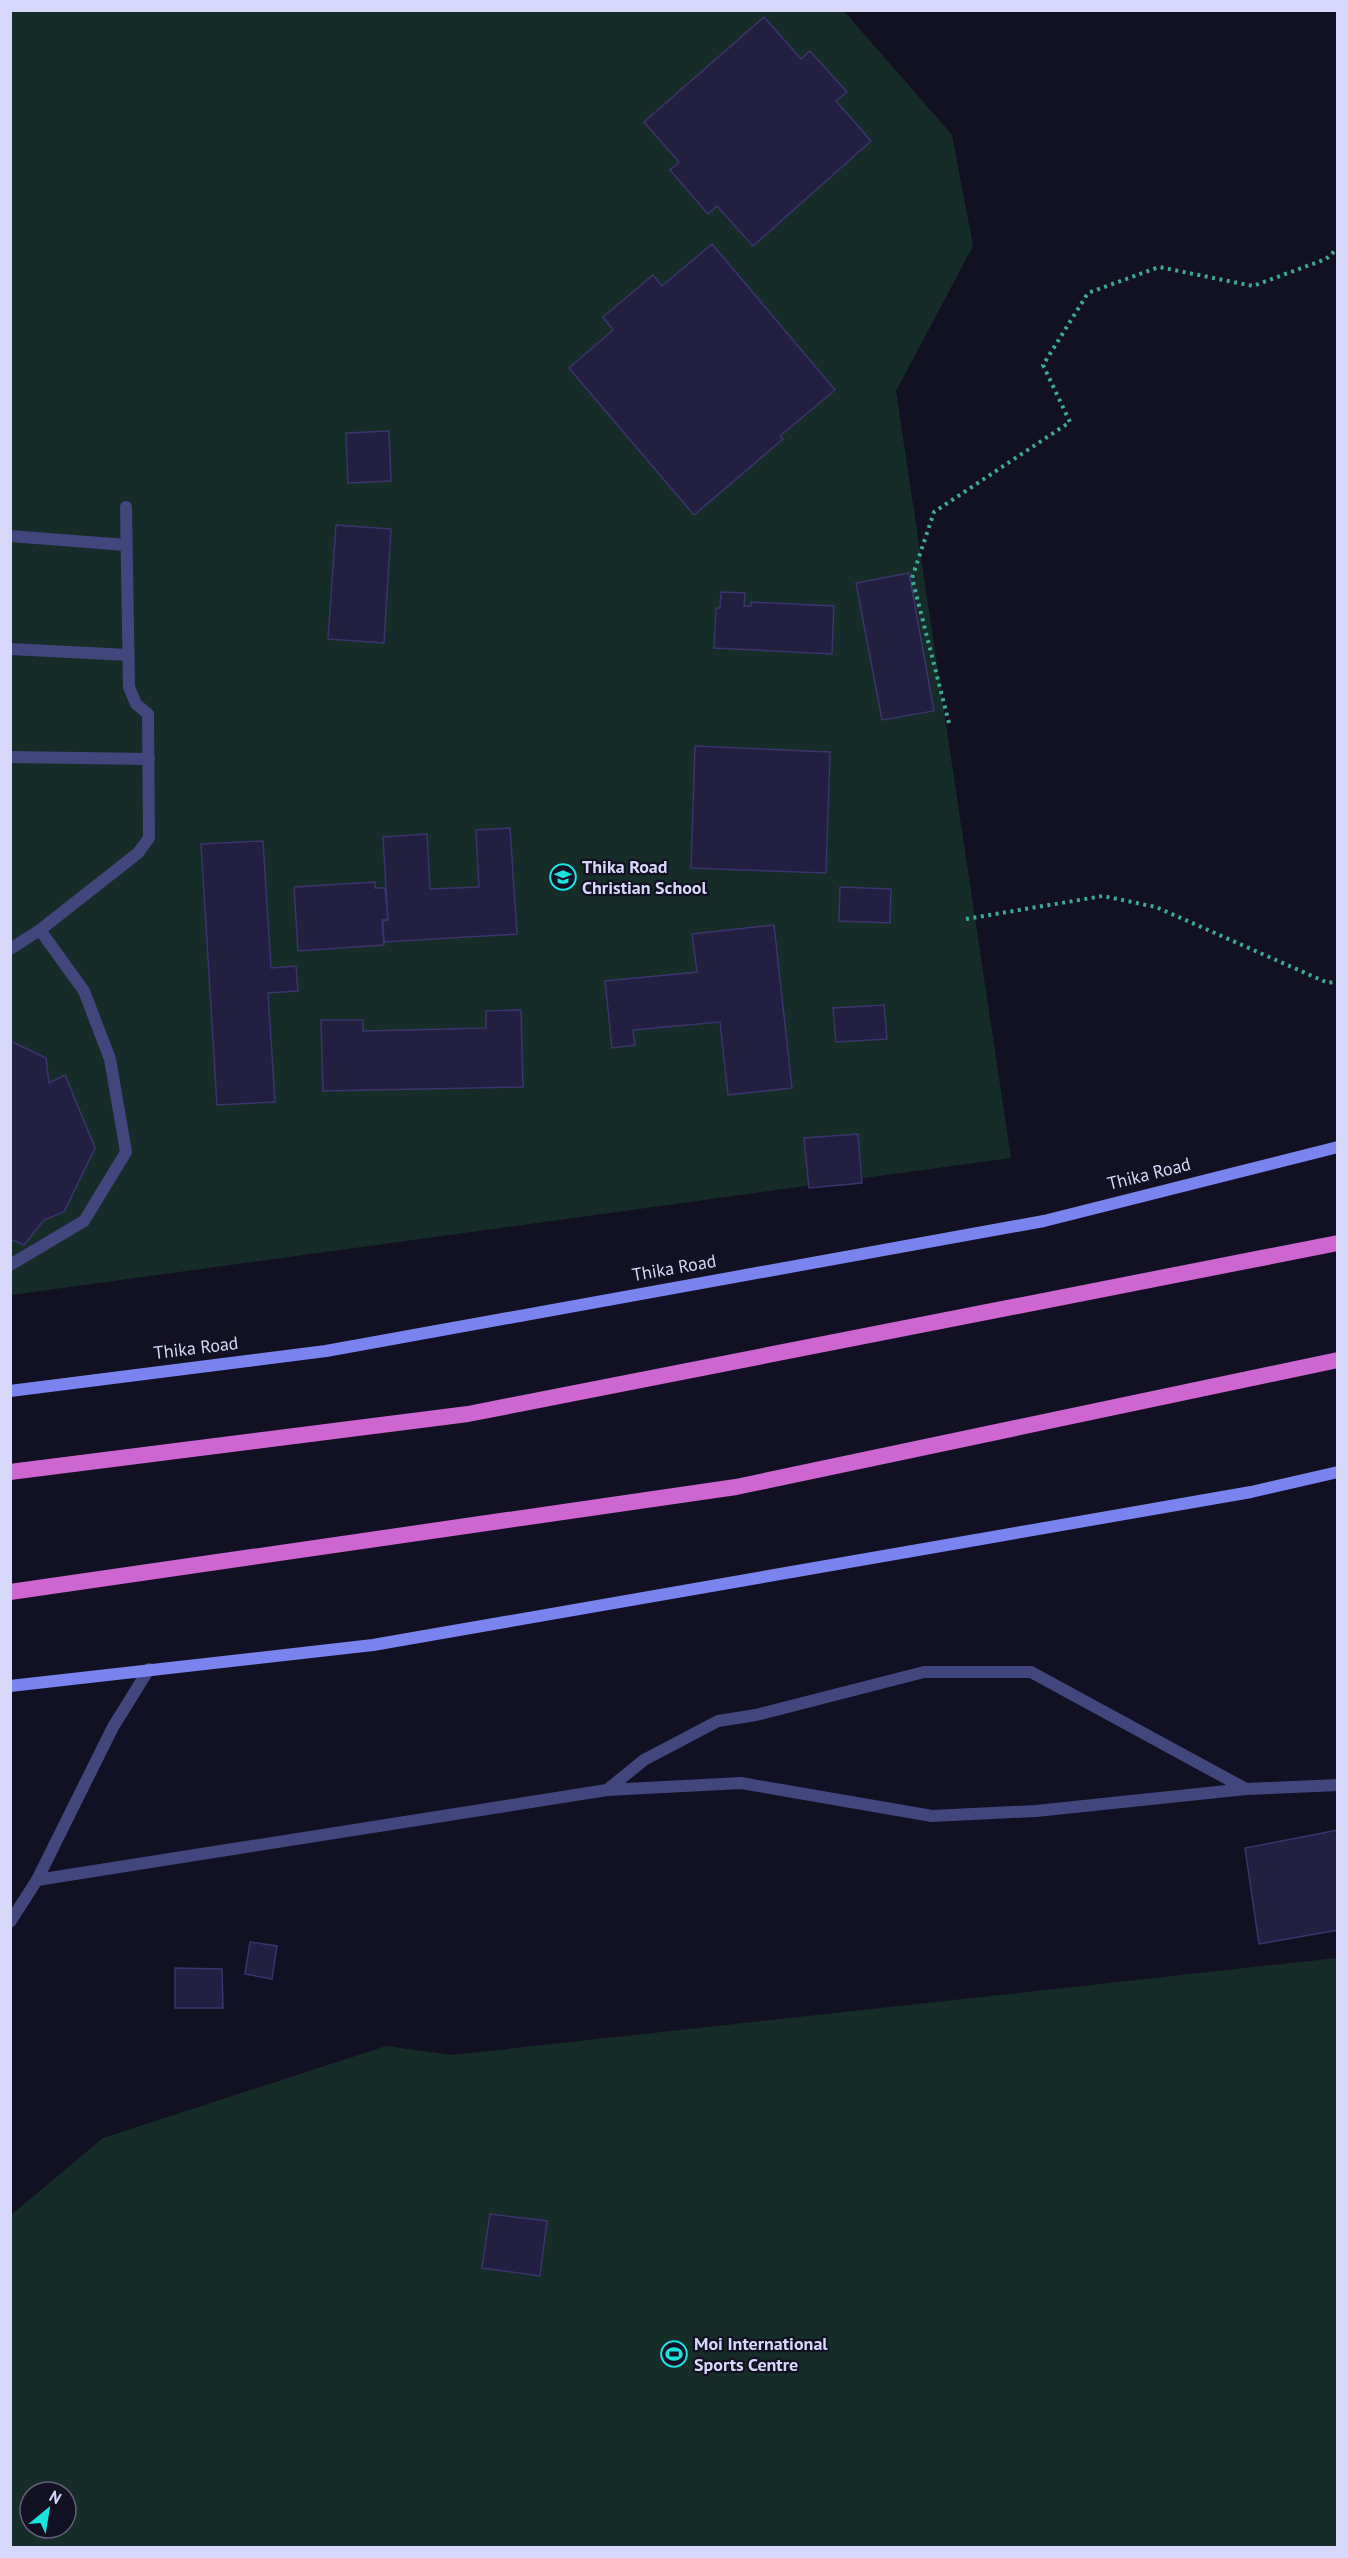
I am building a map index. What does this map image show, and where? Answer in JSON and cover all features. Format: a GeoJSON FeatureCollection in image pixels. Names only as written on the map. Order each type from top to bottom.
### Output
{"type":"FeatureCollection","features":[{"type":"Feature","properties":{"kind":"highway"},"geometry":{"type":"LineString","coordinates":[[10,1472],[468,1414],[1338,1243]]}},
{"type":"Feature","properties":{"kind":"highway"},"geometry":{"type":"LineString","coordinates":[[10,1592],[736,1487],[1338,1360]]}},
{"type":"Feature","properties":{"kind":"main road","name":"Thika Road"},"geometry":{"type":"LineString","coordinates":[[10,1391],[326,1351],[1044,1221],[1338,1147]]}},
{"type":"Feature","properties":{"kind":"main road"},"geometry":{"type":"LineString","coordinates":[[10,1686],[373,1645],[1251,1492],[1338,1472]]}},
{"type":"Feature","properties":{"kind":"street"},"geometry":{"type":"LineString","coordinates":[[10,949],[40,930],[138,853],[149,838],[148,714],[136,704],[129,687],[126,507]]}},
{"type":"Feature","properties":{"kind":"street"},"geometry":{"type":"LineString","coordinates":[[10,536],[126,545]]}},
{"type":"Feature","properties":{"kind":"street"},"geometry":{"type":"LineString","coordinates":[[10,649],[128,655]]}},
{"type":"Feature","properties":{"kind":"street"},"geometry":{"type":"LineString","coordinates":[[10,757],[149,759]]}},
{"type":"Feature","properties":{"kind":"street"},"geometry":{"type":"LineString","coordinates":[[10,1265],[84,1221],[126,1152],[110,1059],[84,991],[40,930]]}},
{"type":"Feature","properties":{"kind":"street"},"geometry":{"type":"LineString","coordinates":[[10,1922],[37,1880],[113,1727],[149,1669]]}},
{"type":"Feature","properties":{"kind":"street"},"geometry":{"type":"LineString","coordinates":[[607,1790],[644,1760],[718,1721],[756,1714],[924,1672],[1031,1672],[1246,1789]]}},
{"type":"Feature","properties":{"kind":"street"},"geometry":{"type":"LineString","coordinates":[[37,1880],[607,1790],[741,1783],[932,1816],[1036,1811],[1246,1789],[1338,1785]]}},
{"type":"Feature","properties":{"kind":"path"},"geometry":{"type":"LineString","coordinates":[[949,723],[912,578],[934,512],[1070,422],[1043,365],[1088,293],[1159,267],[1253,286],[1326,259],[1338,248]]}},
{"type":"Feature","properties":{"kind":"path"},"geometry":{"type":"LineString","coordinates":[[966,918],[1103,896],[1156,907],[1328,983],[1338,981]]}},
{"type":"Feature","properties":{"kind":"green space"},"geometry":{"type":"Polygon","coordinates":[[[10,11],[844,11],[952,135],[973,246],[896,391],[1011,1158],[11,1295],[10,11]]]}},
{"type":"Feature","properties":{"kind":"green space","name":"Moi International Sports Centre"},"geometry":{"type":"Polygon","coordinates":[[[1337,1958],[1337,2547],[11,2548],[11,2215],[103,2138],[386,2046],[452,2055],[1337,1958]]]}},
{"type":"Feature","properties":{"kind":"building"},"geometry":{"type":"Polygon","coordinates":[[[764,17],[801,59],[810,51],[847,92],[836,101],[871,141],[753,246],[717,206],[708,214],[670,170],[679,162],[644,122],[764,17]]]}},
{"type":"Feature","properties":{"kind":"building"},"geometry":{"type":"Polygon","coordinates":[[[712,244],[835,390],[780,436],[783,439],[694,515],[569,368],[613,330],[603,317],[653,275],[662,286],[712,244]]]}},
{"type":"Feature","properties":{"kind":"building"},"geometry":{"type":"Polygon","coordinates":[[[389,431],[391,481],[348,483],[346,433],[389,431]]]}},
{"type":"Feature","properties":{"kind":"building"},"geometry":{"type":"Polygon","coordinates":[[[336,525],[391,529],[384,643],[328,639],[336,525]]]}},
{"type":"Feature","properties":{"kind":"building"},"geometry":{"type":"Polygon","coordinates":[[[909,573],[934,711],[882,720],[856,583],[909,573]]]}},
{"type":"Feature","properties":{"kind":"building"},"geometry":{"type":"Polygon","coordinates":[[[721,592],[745,593],[744,606],[751,606],[751,602],[834,606],[832,654],[714,648],[716,608],[720,608],[721,592]]]}},
{"type":"Feature","properties":{"kind":"building"},"geometry":{"type":"Polygon","coordinates":[[[695,746],[830,752],[826,873],[691,868],[695,746]]]}},
{"type":"Feature","properties":{"kind":"building"},"geometry":{"type":"Polygon","coordinates":[[[510,828],[517,934],[384,942],[383,921],[388,920],[383,837],[427,834],[430,889],[479,887],[476,830],[510,828]]]}},
{"type":"Feature","properties":{"kind":"building"},"geometry":{"type":"Polygon","coordinates":[[[263,841],[271,968],[296,966],[298,991],[268,993],[275,1102],[217,1105],[201,844],[263,841]]]}},
{"type":"Feature","properties":{"kind":"building"},"geometry":{"type":"Polygon","coordinates":[[[375,882],[375,888],[385,888],[388,919],[382,920],[384,945],[298,951],[294,887],[375,882]]]}},
{"type":"Feature","properties":{"kind":"building"},"geometry":{"type":"Polygon","coordinates":[[[840,887],[891,889],[890,923],[839,921],[840,887]]]}},
{"type":"Feature","properties":{"kind":"building"},"geometry":{"type":"Polygon","coordinates":[[[774,925],[792,1088],[728,1095],[720,1022],[633,1030],[635,1045],[612,1048],[605,981],[697,972],[692,934],[774,925]]]}},
{"type":"Feature","properties":{"kind":"building"},"geometry":{"type":"Polygon","coordinates":[[[884,1005],[887,1039],[836,1042],[833,1008],[884,1005]]]}},
{"type":"Feature","properties":{"kind":"building"},"geometry":{"type":"Polygon","coordinates":[[[521,1010],[523,1087],[323,1091],[321,1020],[363,1020],[363,1031],[486,1028],[486,1011],[521,1010]]]}},
{"type":"Feature","properties":{"kind":"building"},"geometry":{"type":"Polygon","coordinates":[[[10,1041],[46,1058],[49,1083],[65,1075],[95,1148],[64,1212],[44,1220],[24,1245],[10,1239],[10,1041]]]}},
{"type":"Feature","properties":{"kind":"building"},"geometry":{"type":"Polygon","coordinates":[[[858,1134],[862,1183],[809,1188],[804,1138],[858,1134]]]}},
{"type":"Feature","properties":{"kind":"building"},"geometry":{"type":"Polygon","coordinates":[[[1338,1830],[1338,1930],[1259,1944],[1245,1848],[1338,1830]]]}},
{"type":"Feature","properties":{"kind":"building"},"geometry":{"type":"Polygon","coordinates":[[[250,1942],[277,1946],[272,1979],[245,1974],[250,1942]]]}},
{"type":"Feature","properties":{"kind":"building"},"geometry":{"type":"Polygon","coordinates":[[[175,1968],[222,1969],[223,2008],[175,2008],[175,1968]]]}},
{"type":"Feature","properties":{"kind":"building"},"geometry":{"type":"Polygon","coordinates":[[[490,2214],[547,2221],[540,2276],[482,2268],[490,2214]]]}},
{"type":"Feature","properties":{"kind":"place","name":"Thika Road Christian School"},"geometry":{"type":"Point","coordinates":[563,877]}},
{"type":"Feature","properties":{"kind":"place","name":"Moi International Sports Centre"},"geometry":{"type":"Point","coordinates":[674,2354]}}]}
